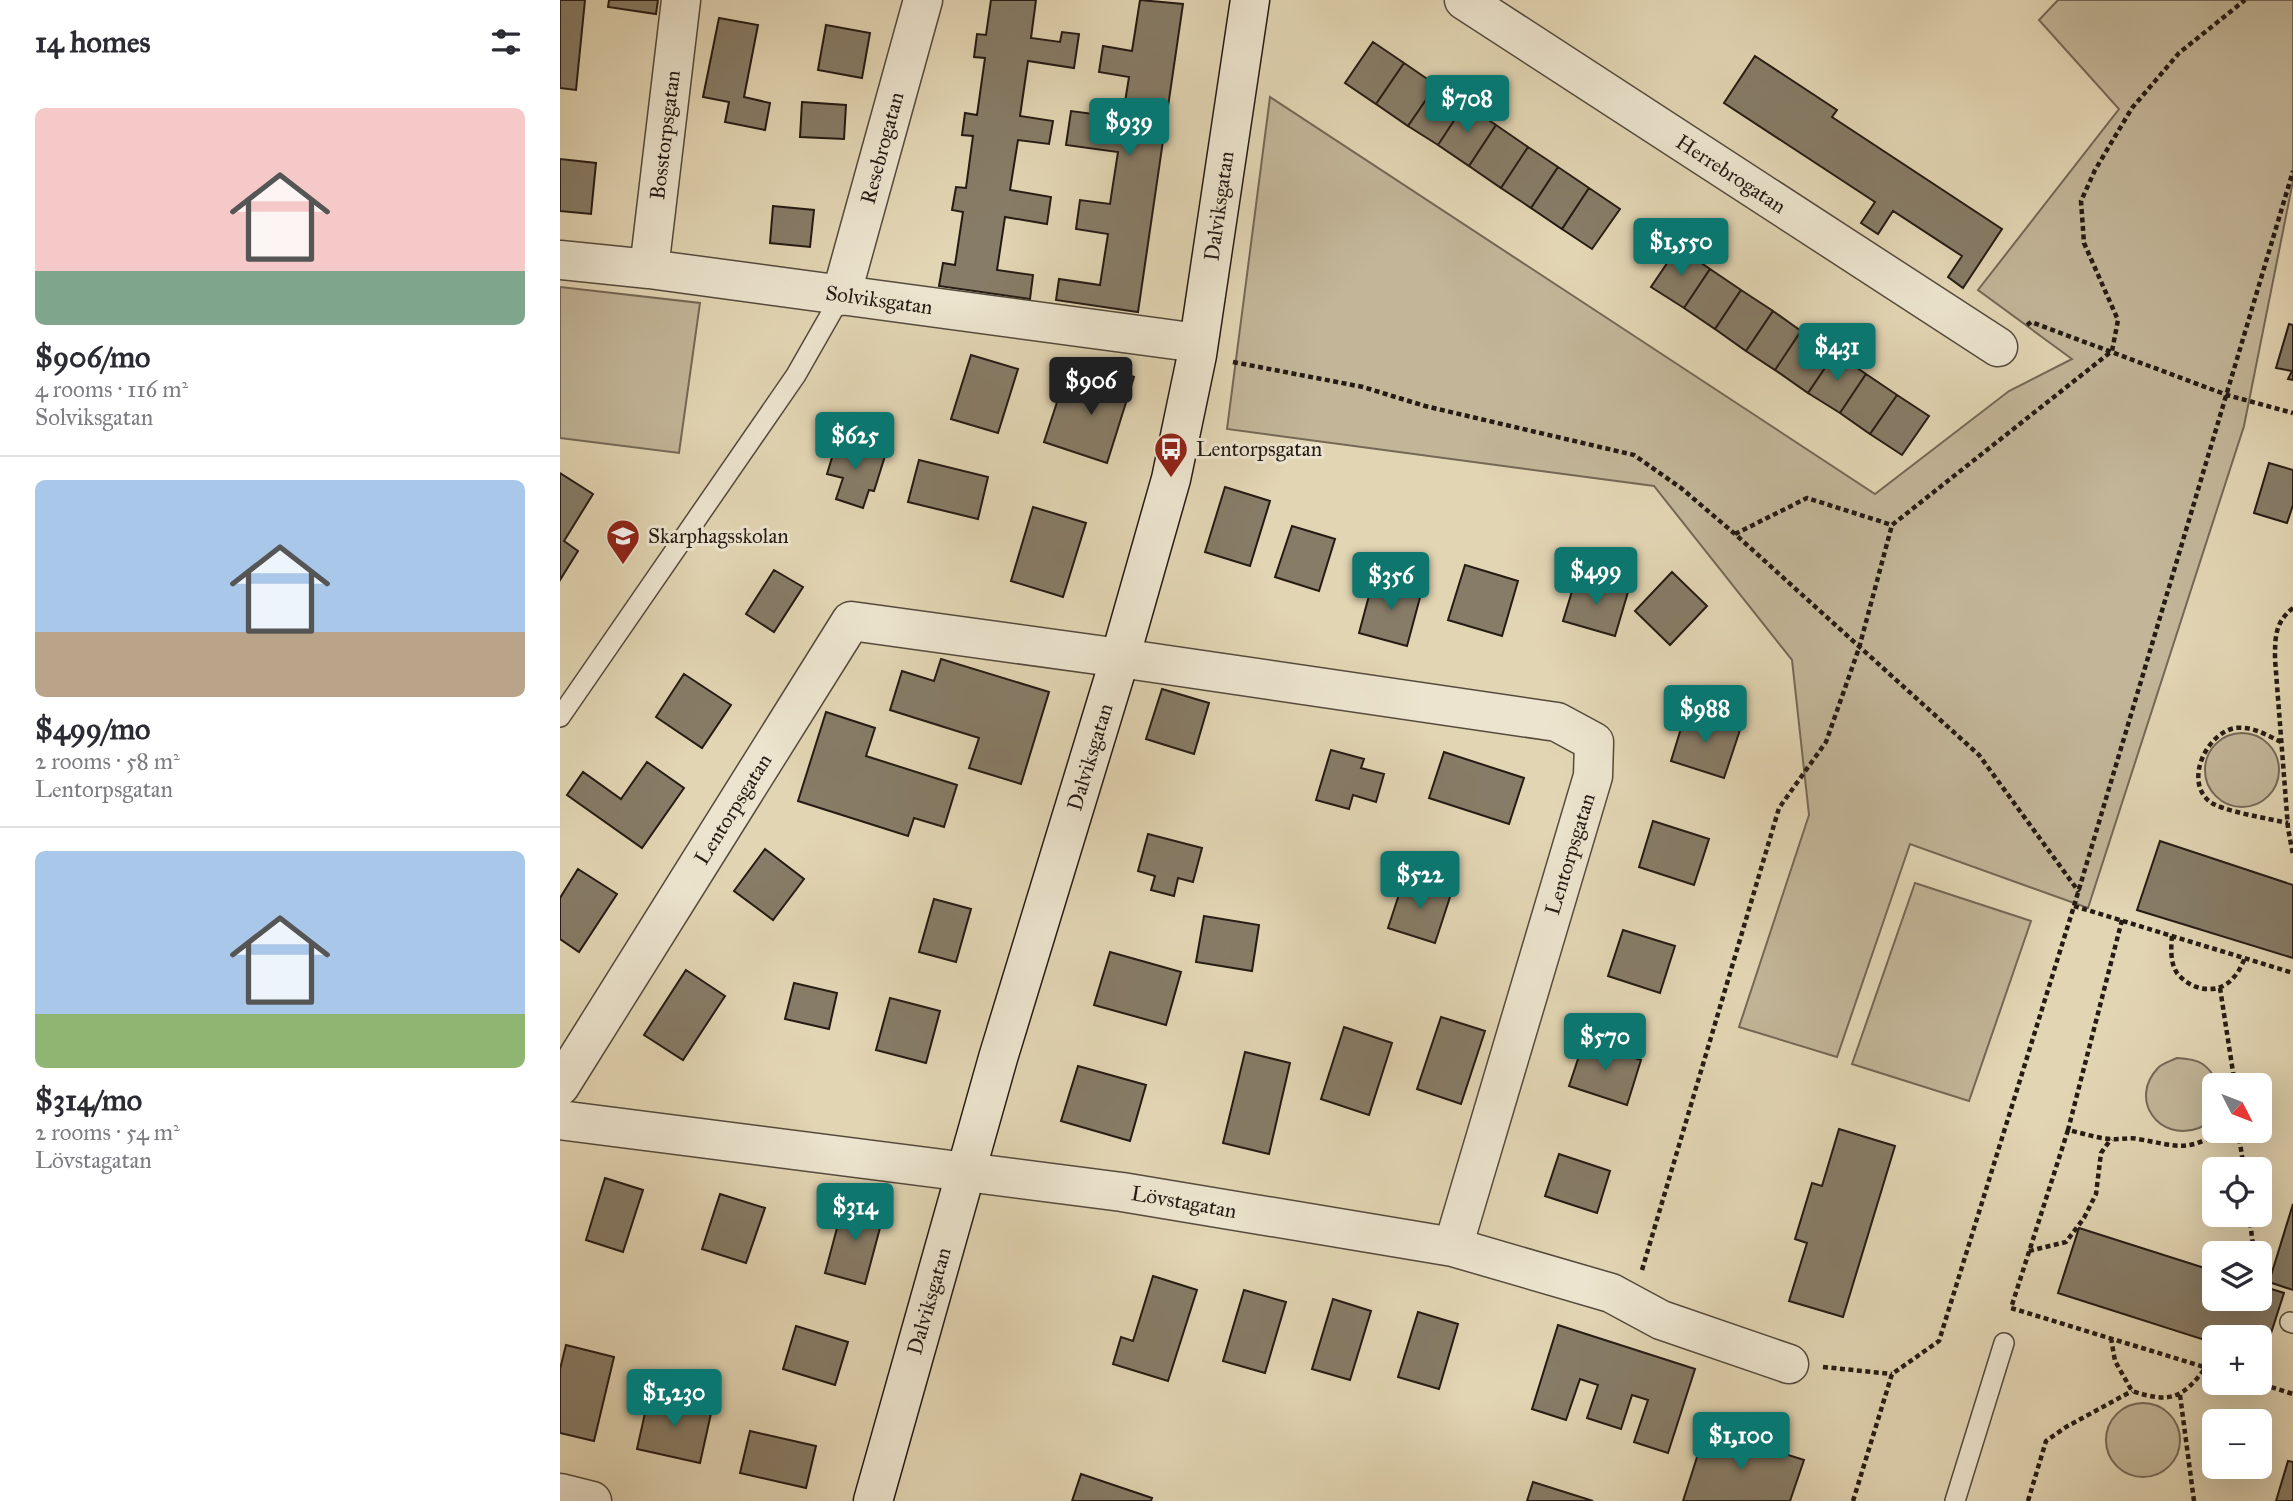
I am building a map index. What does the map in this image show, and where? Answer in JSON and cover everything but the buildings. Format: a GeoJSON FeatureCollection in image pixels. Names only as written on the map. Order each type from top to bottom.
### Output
{"type":"FeatureCollection","features":[{"type":"Feature","properties":{"kind":"street","name":"Bosstorpsgatan"},"geometry":{"type":"LineString","coordinates":[[649,269],[681,0]]}},
{"type":"Feature","properties":{"kind":"street","name":"Resebrogatan"},"geometry":{"type":"LineString","coordinates":[[841,296],[923,0]]}},
{"type":"Feature","properties":{"kind":"street","name":"Dalviksgatan"},"geometry":{"type":"LineString","coordinates":[[873,1501],[965,1172],[1120,658],[1171,479],[1198,349],[1250,0]]}},
{"type":"Feature","properties":{"kind":"street","name":"Herrebrogatan"},"geometry":{"type":"LineString","coordinates":[[1464,0],[1998,347]]}},
{"type":"Feature","properties":{"kind":"street","name":"Solviksgatan"},"geometry":{"type":"LineString","coordinates":[[560,260],[649,269],[1198,349]]}},
{"type":"Feature","properties":{"kind":"street","name":"Lentorpsgatan"},"geometry":{"type":"LineString","coordinates":[[560,1086],[851,621],[1557,722],[1594,742],[1593,776],[1453,1247]]}},
{"type":"Feature","properties":{"kind":"street","name":"Lövstagatan"},"geometry":{"type":"LineString","coordinates":[[560,1120],[1122,1192],[1453,1247],[1611,1293],[1661,1320],[1789,1364]]}},
{"type":"Feature","properties":{"kind":"street"},"geometry":{"type":"LineString","coordinates":[[560,1493],[592,1501]]}},
{"type":"Feature","properties":{"kind":"lane"},"geometry":{"type":"LineString","coordinates":[[560,717],[796,375],[841,296]]}},
{"type":"Feature","properties":{"kind":"lane"},"geometry":{"type":"LineString","coordinates":[[1955,1501],[2004,1343]]}},
{"type":"Feature","properties":{"kind":"path"},"geometry":{"type":"LineString","coordinates":[[1633,1303],[1779,808],[1826,742],[1859,648],[1892,525],[2112,351],[2118,320],[2084,243],[2081,201],[2095,170],[2132,108],[2179,53],[2245,0]]}},
{"type":"Feature","properties":{"kind":"path"},"geometry":{"type":"LineString","coordinates":[[1853,1501],[1892,1374],[1939,1341],[2074,906],[2293,171]]}},
{"type":"Feature","properties":{"kind":"path"},"geometry":{"type":"LineString","coordinates":[[1998,347],[2031,322],[2227,395],[2293,413]]}},
{"type":"Feature","properties":{"kind":"path"},"geometry":{"type":"LineString","coordinates":[[1198,349],[1363,387],[1425,406],[1633,455],[1681,488],[1735,534],[1979,755],[2078,892]]}},
{"type":"Feature","properties":{"kind":"path"},"geometry":{"type":"LineString","coordinates":[[1735,534],[1807,498],[1892,525]]}},
{"type":"Feature","properties":{"kind":"path"},"geometry":{"type":"LineString","coordinates":[[2293,608],[2283,616],[2275,633],[2288,823],[2293,855]]}},
{"type":"Feature","properties":{"kind":"path"},"geometry":{"type":"LineString","coordinates":[[2282,742],[2251,728],[2234,728],[2220,735],[2207,749],[2199,771],[2199,787],[2210,802],[2245,814],[2288,823]]}},
{"type":"Feature","properties":{"kind":"path"},"geometry":{"type":"LineString","coordinates":[[2074,906],[2293,973]]}},
{"type":"Feature","properties":{"kind":"path"},"geometry":{"type":"LineString","coordinates":[[2122,920],[2067,1130],[2011,1308],[2202,1366]]}},
{"type":"Feature","properties":{"kind":"path"},"geometry":{"type":"LineString","coordinates":[[2172,936],[2171,953],[2176,972],[2192,986],[2220,988],[2235,977],[2245,958]]}},
{"type":"Feature","properties":{"kind":"path"},"geometry":{"type":"LineString","coordinates":[[2220,988],[2233,1073]]}},
{"type":"Feature","properties":{"kind":"path"},"geometry":{"type":"LineString","coordinates":[[2067,1130],[2111,1139],[2135,1138],[2165,1146],[2188,1146],[2202,1142]]}},
{"type":"Feature","properties":{"kind":"path"},"geometry":{"type":"LineString","coordinates":[[2029,1251],[2066,1242],[2084,1218],[2096,1194],[2101,1153],[2111,1139]]}},
{"type":"Feature","properties":{"kind":"path"},"geometry":{"type":"LineString","coordinates":[[2111,1338],[2115,1361],[2132,1391],[2153,1398],[2169,1399],[2180,1395],[2202,1372]]}},
{"type":"Feature","properties":{"kind":"path"},"geometry":{"type":"LineString","coordinates":[[1789,1364],[1892,1374]]}},
{"type":"Feature","properties":{"kind":"path"},"geometry":{"type":"LineString","coordinates":[[2272,1387],[2293,1394]]}},
{"type":"Feature","properties":{"kind":"path"},"geometry":{"type":"LineString","coordinates":[[2028,1501],[2046,1441],[2132,1391]]}},
{"type":"Feature","properties":{"kind":"path"},"geometry":{"type":"LineString","coordinates":[[2180,1395],[2194,1501]]}},
{"type":"Feature","properties":{"kind":"shaded area"},"geometry":{"type":"Polygon","coordinates":[[[2058,0],[2293,0],[2293,181],[2244,426],[2088,908],[1910,844],[1837,1057],[1739,1027],[1809,815],[1792,660],[1654,486],[1227,429],[1270,97],[1875,494],[2009,391],[2072,359],[1978,290],[2119,109],[2039,20],[2058,0]]]}},
{"type":"Feature","properties":{"kind":"shaded area"},"geometry":{"type":"Polygon","coordinates":[[[560,287],[700,303],[679,453],[560,438],[560,287]]]}},
{"type":"Feature","properties":{"kind":"shaded area"},"geometry":{"type":"Polygon","coordinates":[[[2242,733],[2263,739],[2273,749],[2279,770],[2273,791],[2263,801],[2242,807],[2221,801],[2211,791],[2205,770],[2211,749],[2221,739],[2242,733]]]}},
{"type":"Feature","properties":{"kind":"shaded area"},"geometry":{"type":"Polygon","coordinates":[[[1915,883],[2031,921],[1969,1101],[1852,1064],[1915,883]]]}},
{"type":"Feature","properties":{"kind":"shaded area"},"geometry":{"type":"Polygon","coordinates":[[[2177,1058],[2192,1060],[2203,1064],[2212,1073],[2202,1073],[2202,1126],[2199,1128],[2185,1131],[2172,1129],[2161,1124],[2152,1115],[2147,1105],[2146,1093],[2150,1080],[2164,1063],[2177,1058]]]}},
{"type":"Feature","properties":{"kind":"shaded area"},"geometry":{"type":"Polygon","coordinates":[[[2143,1403],[2164,1409],[2174,1419],[2180,1440],[2174,1461],[2164,1471],[2143,1477],[2122,1471],[2112,1461],[2106,1440],[2112,1419],[2122,1409],[2143,1403]]]}},
{"type":"Feature","properties":{"kind":"place","name":"Lentorpsgatan"},"geometry":{"type":"Point","coordinates":[1171,479]}},
{"type":"Feature","properties":{"kind":"place","name":"Skarphagsskolan"},"geometry":{"type":"Point","coordinates":[623,566]}}]}
